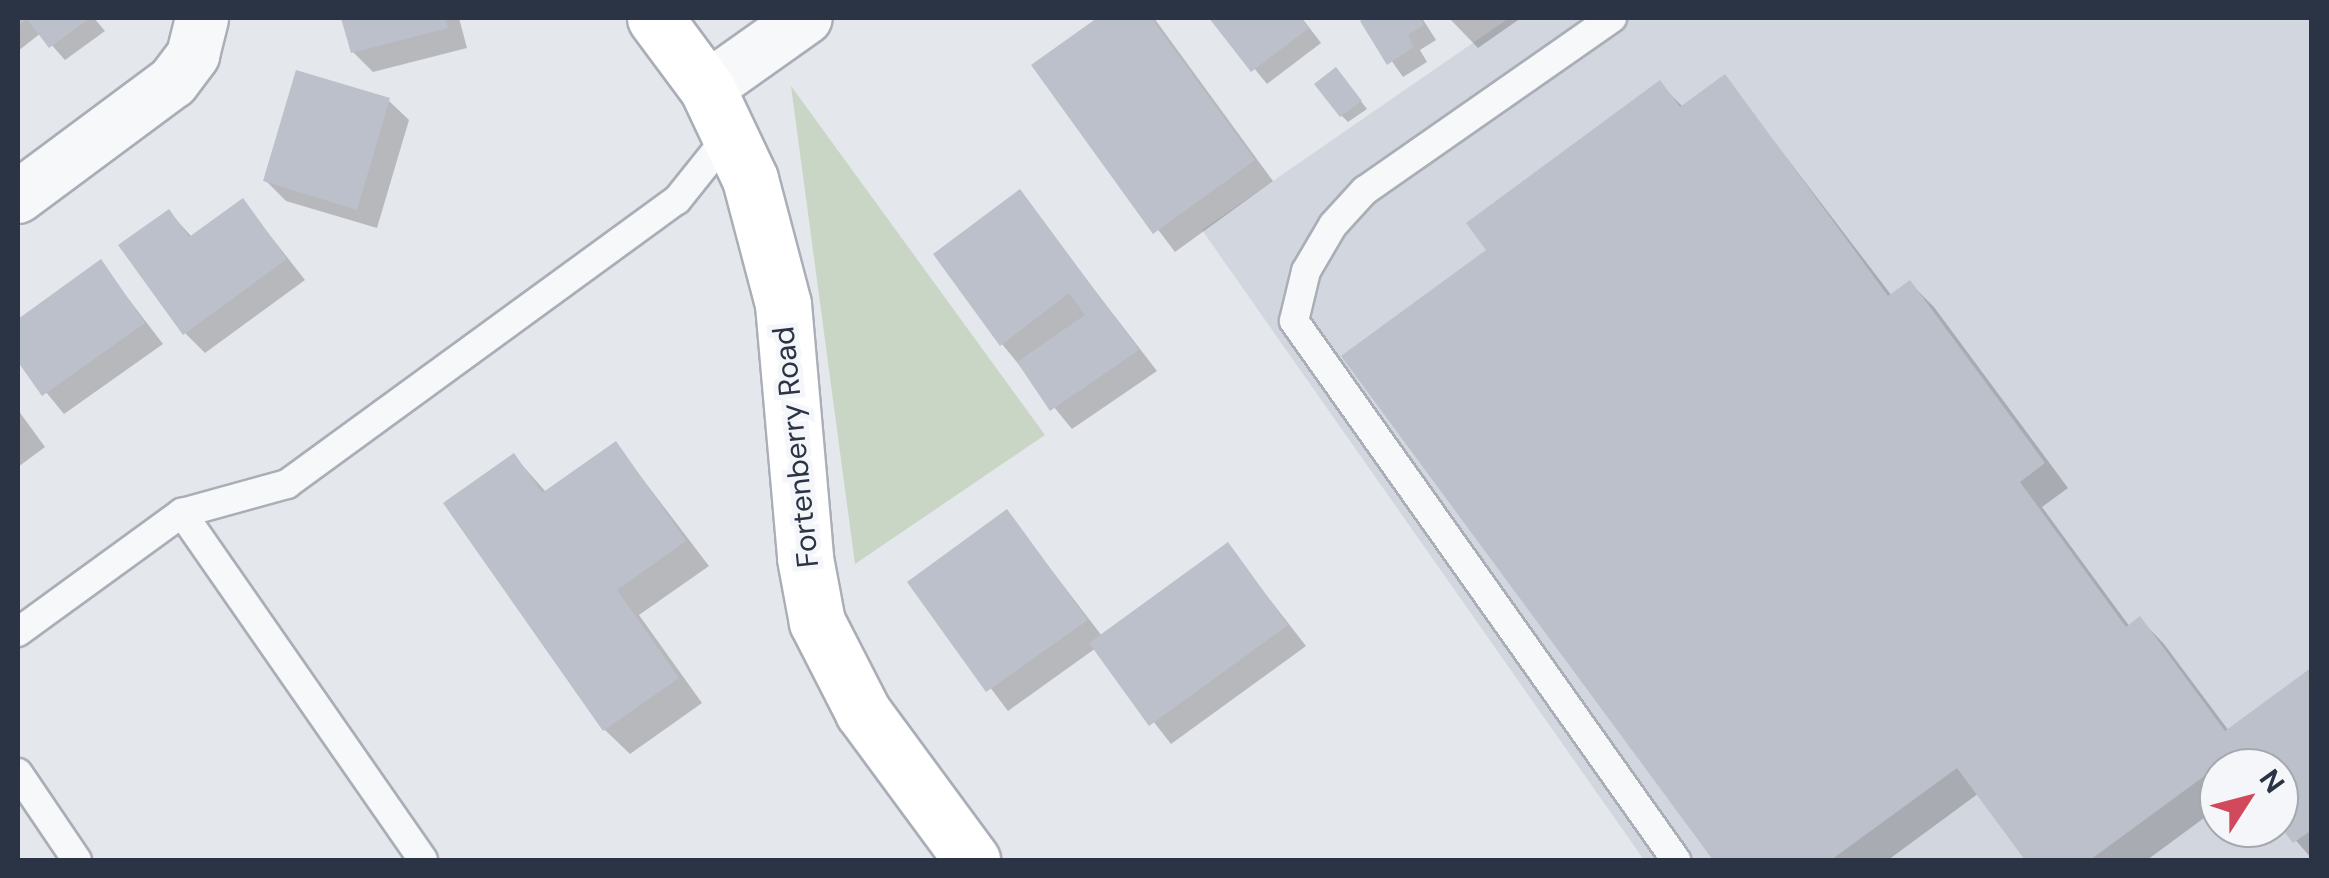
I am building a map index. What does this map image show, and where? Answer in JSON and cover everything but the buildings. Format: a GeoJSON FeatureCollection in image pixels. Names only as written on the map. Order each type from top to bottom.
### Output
{"type":"FeatureCollection","features":[{"type":"Feature","properties":{"kind":"street","name":"Fortenberry Road"},"geometry":{"type":"LineString","coordinates":[[655,18],[718,112],[750,179],[782,304],[805,558],[817,622],[862,712],[972,860]]}},
{"type":"Feature","properties":{"kind":"street"},"geometry":{"type":"LineString","coordinates":[[718,112],[806,18]]}},
{"type":"Feature","properties":{"kind":"street"},"geometry":{"type":"LineString","coordinates":[[18,196],[174,82],[194,54],[202,20]]}},
{"type":"Feature","properties":{"kind":"lane"},"geometry":{"type":"LineString","coordinates":[[1612,18],[1365,190],[1333,224],[1306,270],[1294,321],[1676,860]]}},
{"type":"Feature","properties":{"kind":"lane"},"geometry":{"type":"LineString","coordinates":[[18,632],[182,513],[287,484],[677,200],[718,112]]}},
{"type":"Feature","properties":{"kind":"lane"},"geometry":{"type":"LineString","coordinates":[[182,513],[423,860]]}},
{"type":"Feature","properties":{"kind":"lane"},"geometry":{"type":"LineString","coordinates":[[18,773],[77,860]]}},
{"type":"Feature","properties":{"kind":"shaded area"},"geometry":{"type":"Polygon","coordinates":[[[1509,18],[2311,18],[2311,860],[1644,860],[1202,230],[1509,18]]]}},
{"type":"Feature","properties":{"kind":"green space"},"geometry":{"type":"Polygon","coordinates":[[[791,86],[1045,435],[855,564],[791,86]]]}}]}
